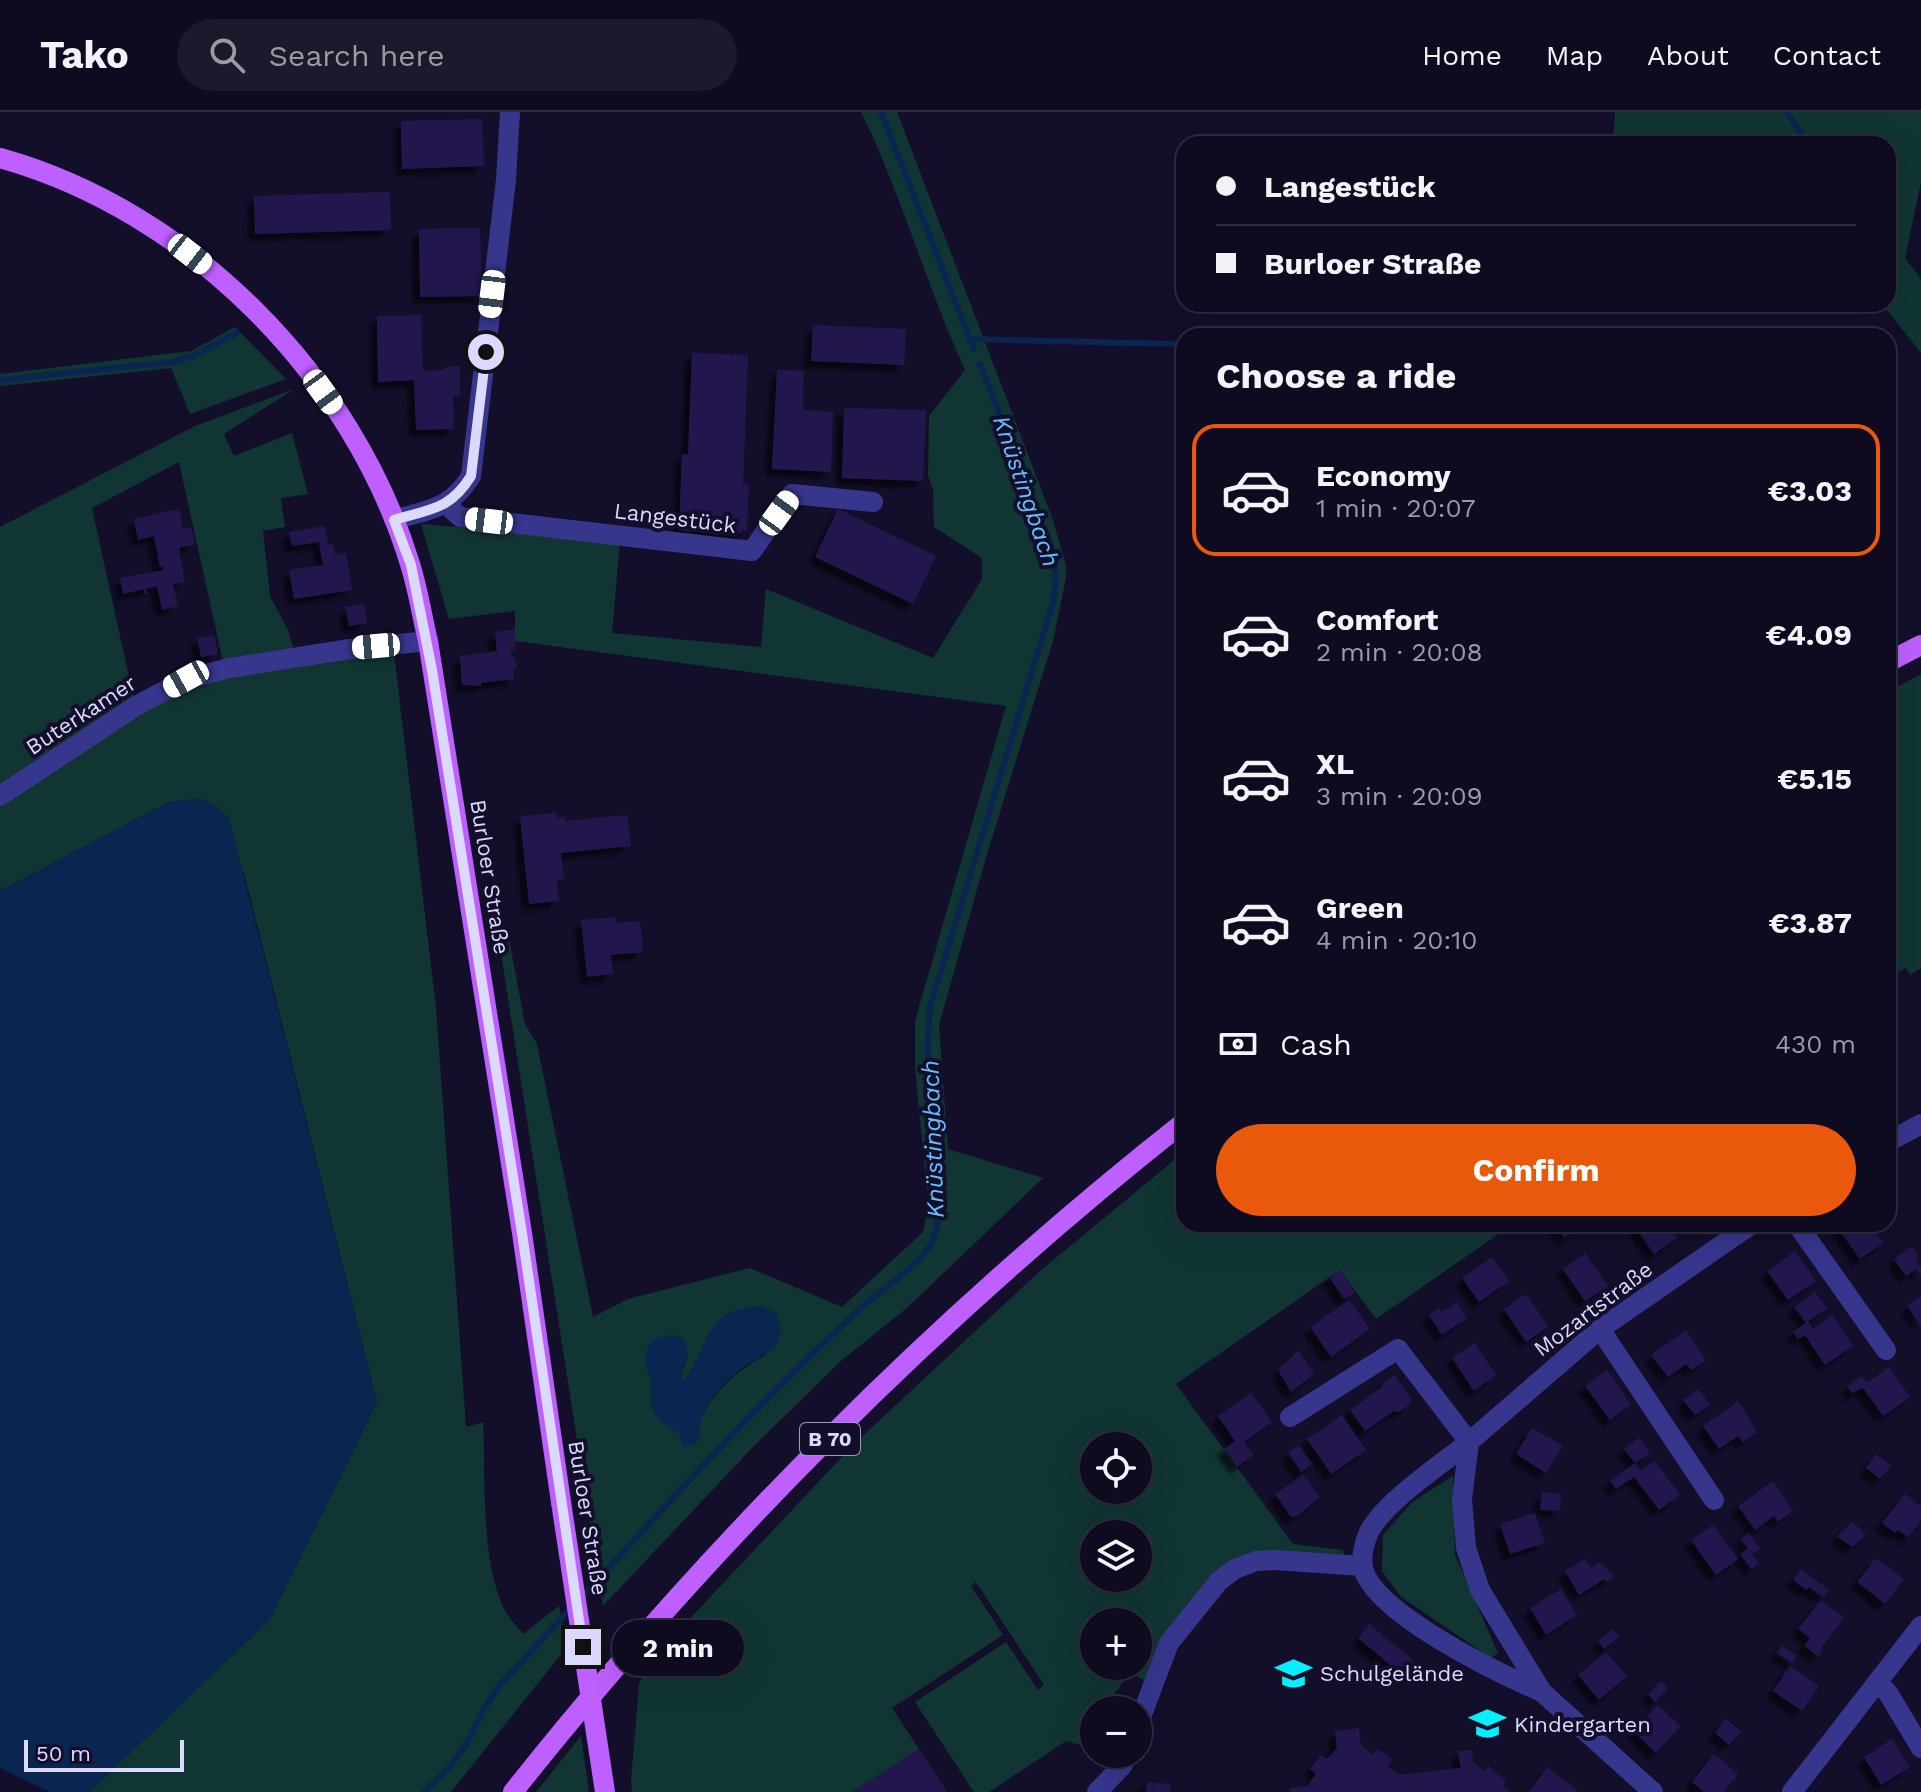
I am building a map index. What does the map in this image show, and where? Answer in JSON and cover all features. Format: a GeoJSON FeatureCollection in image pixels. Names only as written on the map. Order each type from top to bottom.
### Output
{"type":"FeatureCollection","features":[{"type":"Feature","properties":{"kind":"main road","name":"Burloer Straße"},"geometry":{"type":"LineString","coordinates":[[0,158],[98,196],[166,235],[255,310],[297,357],[335,408],[364,458],[394,520],[411,565],[428,641],[522,1233],[605,1792]]}},
{"type":"Feature","properties":{"kind":"main road"},"geometry":{"type":"LineString","coordinates":[[1896,658],[1921,645]]}},
{"type":"Feature","properties":{"kind":"main road","name":"B 70"},"geometry":{"type":"LineString","coordinates":[[513,1792],[642,1639],[769,1501],[935,1334],[1102,1187],[1176,1128]]}},
{"type":"Feature","properties":{"kind":"street"},"geometry":{"type":"LineString","coordinates":[[394,520],[446,504],[460,493],[471,476],[506,180],[510,112]]}},
{"type":"Feature","properties":{"kind":"street","name":"Langestück"},"geometry":{"type":"LineString","coordinates":[[446,504],[460,517],[752,551],[792,494],[873,502]]}},
{"type":"Feature","properties":{"kind":"street","name":"Buterkamer"},"geometry":{"type":"LineString","coordinates":[[0,796],[136,706],[186,679],[230,668],[350,649],[428,641]]}},
{"type":"Feature","properties":{"kind":"street"},"geometry":{"type":"LineString","coordinates":[[1896,1138],[1921,1124]]}},
{"type":"Feature","properties":{"kind":"street","name":"Mozartstraße"},"geometry":{"type":"LineString","coordinates":[[1363,1566],[1364,1542],[1379,1518],[1600,1329],[1740,1232]]}},
{"type":"Feature","properties":{"kind":"street"},"geometry":{"type":"LineString","coordinates":[[1803,1232],[1886,1350]]}},
{"type":"Feature","properties":{"kind":"street"},"geometry":{"type":"LineString","coordinates":[[1600,1329],[1714,1500]]}},
{"type":"Feature","properties":{"kind":"street"},"geometry":{"type":"LineString","coordinates":[[1290,1417],[1398,1349],[1469,1442],[1462,1499],[1466,1548],[1480,1590],[1542,1692],[1649,1791]]}},
{"type":"Feature","properties":{"kind":"street"},"geometry":{"type":"LineString","coordinates":[[1149,1696],[1169,1643],[1219,1581],[1235,1569],[1256,1561],[1274,1560],[1363,1566],[1369,1580],[1382,1595],[1442,1642],[1495,1672],[1542,1692]]}},
{"type":"Feature","properties":{"kind":"street"},"geometry":{"type":"LineString","coordinates":[[1792,1792],[1921,1626]]}},
{"type":"Feature","properties":{"kind":"street"},"geometry":{"type":"LineString","coordinates":[[1877,1682],[1888,1693],[1921,1748]]}},
{"type":"Feature","properties":{"kind":"street"},"geometry":{"type":"LineString","coordinates":[[1097,1792],[1120,1768]]}},
{"type":"Feature","properties":{"kind":"green space"},"geometry":{"type":"Polygon","coordinates":[[[861,112],[897,112],[1053,520],[1066,565],[1053,641],[987,854],[939,1025],[948,1149],[1043,1178],[908,1307],[842,1360],[753,1447],[603,1606],[499,941],[509,939],[525,1024],[537,1044],[593,1317],[628,1299],[750,1268],[842,1307],[923,1232],[927,1192],[915,1067],[915,1021],[1006,706],[515,641],[515,611],[449,619],[421,524],[620,540],[612,633],[761,647],[766,589],[933,658],[982,579],[982,558],[934,527],[933,489],[928,476],[929,416],[965,370],[861,112]],[[710,1331],[700,1357],[685,1381],[680,1377],[688,1357],[652,1386],[651,1405],[698,1426],[717,1393],[745,1367],[767,1354],[710,1331]]]}},
{"type":"Feature","properties":{"kind":"green space"},"geometry":{"type":"Polygon","coordinates":[[[1615,112],[1921,112],[1921,182],[1905,258],[1921,279],[1921,353],[1888,312],[1896,312],[1896,136],[1614,136],[1615,112]]]}},
{"type":"Feature","properties":{"kind":"green space"},"geometry":{"type":"Polygon","coordinates":[[[235,327],[286,379],[190,414],[171,368],[0,386],[0,374],[191,351],[235,327]]]}},
{"type":"Feature","properties":{"kind":"green space"},"geometry":{"type":"Polygon","coordinates":[[[294,389],[224,434],[234,456],[292,433],[308,494],[281,498],[285,527],[263,531],[270,596],[288,630],[294,650],[223,662],[179,462],[92,508],[134,700],[0,788],[0,527],[195,426],[294,389]]]}},
{"type":"Feature","properties":{"kind":"green space"},"geometry":{"type":"Polygon","coordinates":[[[394,653],[436,1008],[466,1427],[483,1422],[488,1542],[496,1589],[504,1609],[523,1634],[559,1606],[567,1647],[451,1792],[89,1792],[270,1619],[377,1402],[244,873],[169,802],[0,891],[0,804],[110,730],[177,694],[256,671],[312,661],[394,653]]]}},
{"type":"Feature","properties":{"kind":"green space"},"geometry":{"type":"Polygon","coordinates":[[[1921,674],[1921,968],[1910,975],[1906,968],[1896,972],[1896,688],[1921,674]]]}},
{"type":"Feature","properties":{"kind":"green space"},"geometry":{"type":"Polygon","coordinates":[[[1176,1159],[1176,1232],[1501,1232],[1376,1319],[1340,1270],[1176,1384],[1293,1544],[1343,1550],[1345,1559],[1247,1556],[1152,1677],[1152,1608],[1080,1608],[1080,1680],[1125,1680],[1113,1696],[1080,1696],[1080,1745],[1066,1741],[989,1792],[974,1792],[915,1702],[1006,1642],[1038,1690],[1044,1685],[976,1582],[971,1586],[1003,1635],[892,1708],[919,1749],[853,1792],[632,1792],[639,1684],[651,1660],[856,1442],[1040,1271],[1176,1159]]]}},
{"type":"Feature","properties":{"kind":"green space"},"geometry":{"type":"Polygon","coordinates":[[[1453,1476],[1455,1555],[1498,1653],[1491,1658],[1401,1597],[1382,1571],[1383,1535],[1412,1502],[1453,1476]]]}},
{"type":"Feature","properties":{"kind":"green space"},"geometry":{"type":"Polygon","coordinates":[[[581,1736],[589,1792],[536,1792],[581,1736]]]}},
{"type":"Feature","properties":{"kind":"water"},"geometry":{"type":"Polygon","coordinates":[[[197,798],[214,804],[229,818],[377,1402],[270,1619],[89,1792],[50,1792],[0,1768],[0,891],[169,802],[197,798]]]}},
{"type":"Feature","properties":{"kind":"water"},"geometry":{"type":"Polygon","coordinates":[[[761,1306],[775,1312],[781,1333],[779,1341],[728,1380],[702,1417],[700,1438],[693,1446],[682,1446],[679,1433],[660,1420],[652,1407],[652,1388],[645,1360],[652,1340],[674,1336],[685,1342],[686,1356],[680,1376],[685,1380],[719,1320],[729,1313],[761,1306]]]}},
{"type":"Feature","properties":{"kind":"building"},"geometry":{"type":"Polygon","coordinates":[[[482,119],[484,166],[402,169],[401,121],[482,119]]]}},
{"type":"Feature","properties":{"kind":"building"},"geometry":{"type":"Polygon","coordinates":[[[390,192],[391,230],[255,234],[254,196],[390,192]]]}},
{"type":"Feature","properties":{"kind":"building"},"geometry":{"type":"Polygon","coordinates":[[[480,228],[482,296],[420,297],[419,229],[480,228]]]}},
{"type":"Feature","properties":{"kind":"building"},"geometry":{"type":"Polygon","coordinates":[[[421,315],[423,371],[460,366],[460,396],[453,396],[454,429],[416,430],[414,380],[378,382],[377,316],[421,315]]]}},
{"type":"Feature","properties":{"kind":"building"},"geometry":{"type":"Polygon","coordinates":[[[813,325],[906,329],[904,365],[811,361],[813,325]]]}},
{"type":"Feature","properties":{"kind":"building"},"geometry":{"type":"Polygon","coordinates":[[[692,353],[748,355],[743,484],[749,485],[747,530],[741,533],[679,531],[682,454],[688,454],[692,353]]]}},
{"type":"Feature","properties":{"kind":"building"},"geometry":{"type":"Polygon","coordinates":[[[777,370],[804,371],[803,410],[833,412],[831,472],[772,469],[777,370]]]}},
{"type":"Feature","properties":{"kind":"building"},"geometry":{"type":"Polygon","coordinates":[[[844,408],[926,410],[923,481],[842,478],[844,408]]]}},
{"type":"Feature","properties":{"kind":"building"},"geometry":{"type":"Polygon","coordinates":[[[179,509],[183,529],[191,527],[195,544],[179,548],[185,582],[173,584],[178,606],[162,610],[157,586],[146,589],[148,594],[144,589],[123,594],[120,578],[163,570],[154,536],[138,540],[134,519],[179,509]]]}},
{"type":"Feature","properties":{"kind":"building"},"geometry":{"type":"Polygon","coordinates":[[[838,509],[936,556],[913,604],[815,557],[838,509]]]}},
{"type":"Feature","properties":{"kind":"building"},"geometry":{"type":"Polygon","coordinates":[[[325,526],[328,545],[333,544],[335,555],[346,553],[352,590],[294,599],[289,570],[323,565],[319,542],[292,546],[289,532],[325,526]]]}},
{"type":"Feature","properties":{"kind":"building"},"geometry":{"type":"Polygon","coordinates":[[[364,604],[367,623],[349,626],[345,607],[364,604]]]}},
{"type":"Feature","properties":{"kind":"building"},"geometry":{"type":"Polygon","coordinates":[[[515,629],[515,650],[511,650],[517,669],[513,669],[514,679],[481,683],[481,686],[462,685],[460,656],[497,651],[495,632],[515,629]]]}},
{"type":"Feature","properties":{"kind":"building"},"geometry":{"type":"Polygon","coordinates":[[[214,635],[218,654],[201,657],[197,638],[214,635]]]}},
{"type":"Feature","properties":{"kind":"building"},"geometry":{"type":"Polygon","coordinates":[[[556,813],[557,818],[565,817],[566,821],[627,815],[631,846],[561,853],[564,879],[557,880],[559,901],[529,904],[520,816],[556,813]]]}},
{"type":"Feature","properties":{"kind":"building"},"geometry":{"type":"Polygon","coordinates":[[[616,917],[616,923],[640,921],[643,952],[611,955],[613,974],[587,977],[581,920],[616,917]]]}},
{"type":"Feature","properties":{"kind":"building"},"geometry":{"type":"Polygon","coordinates":[[[1639,1232],[1673,1232],[1677,1238],[1654,1254],[1639,1232]]]}},
{"type":"Feature","properties":{"kind":"building"},"geometry":{"type":"Polygon","coordinates":[[[1840,1232],[1875,1232],[1883,1243],[1860,1259],[1840,1232]]]}},
{"type":"Feature","properties":{"kind":"building"},"geometry":{"type":"Polygon","coordinates":[[[1911,1246],[1918,1256],[1915,1258],[1921,1268],[1921,1276],[1916,1269],[1906,1276],[1894,1259],[1911,1246]]]}},
{"type":"Feature","properties":{"kind":"building"},"geometry":{"type":"Polygon","coordinates":[[[1795,1251],[1816,1281],[1788,1300],[1767,1271],[1795,1251]]]}},
{"type":"Feature","properties":{"kind":"building"},"geometry":{"type":"Polygon","coordinates":[[[1585,1253],[1608,1286],[1585,1301],[1563,1269],[1585,1253]]]}},
{"type":"Feature","properties":{"kind":"building"},"geometry":{"type":"Polygon","coordinates":[[[1492,1257],[1509,1281],[1479,1302],[1462,1278],[1492,1257]]]}},
{"type":"Feature","properties":{"kind":"building"},"geometry":{"type":"Polygon","coordinates":[[[1340,1270],[1355,1292],[1344,1299],[1329,1277],[1340,1270]]]}},
{"type":"Feature","properties":{"kind":"building"},"geometry":{"type":"Polygon","coordinates":[[[1815,1292],[1827,1308],[1806,1323],[1794,1307],[1815,1292]]]}},
{"type":"Feature","properties":{"kind":"building"},"geometry":{"type":"Polygon","coordinates":[[[1526,1294],[1548,1326],[1526,1342],[1504,1309],[1526,1294]]]}},
{"type":"Feature","properties":{"kind":"building"},"geometry":{"type":"Polygon","coordinates":[[[1921,1296],[1921,1326],[1907,1306],[1921,1296]]]}},
{"type":"Feature","properties":{"kind":"building"},"geometry":{"type":"Polygon","coordinates":[[[1349,1300],[1370,1329],[1331,1357],[1310,1327],[1349,1300]]]}},
{"type":"Feature","properties":{"kind":"building"},"geometry":{"type":"Polygon","coordinates":[[[1457,1302],[1467,1318],[1442,1335],[1429,1315],[1439,1308],[1442,1312],[1457,1302]]]}},
{"type":"Feature","properties":{"kind":"building"},"geometry":{"type":"Polygon","coordinates":[[[1832,1315],[1853,1346],[1825,1365],[1805,1335],[1798,1339],[1793,1332],[1808,1321],[1813,1329],[1832,1315]]]}},
{"type":"Feature","properties":{"kind":"building"},"geometry":{"type":"Polygon","coordinates":[[[1686,1330],[1706,1360],[1691,1370],[1686,1364],[1668,1377],[1651,1355],[1686,1330]]]}},
{"type":"Feature","properties":{"kind":"building"},"geometry":{"type":"Polygon","coordinates":[[[1474,1343],[1496,1375],[1474,1391],[1452,1358],[1474,1343]]]}},
{"type":"Feature","properties":{"kind":"building"},"geometry":{"type":"Polygon","coordinates":[[[1298,1351],[1314,1374],[1291,1392],[1278,1370],[1298,1351]]]}},
{"type":"Feature","properties":{"kind":"building"},"geometry":{"type":"Polygon","coordinates":[[[1889,1367],[1910,1397],[1883,1416],[1863,1388],[1852,1393],[1847,1386],[1862,1376],[1867,1383],[1889,1367]]]}},
{"type":"Feature","properties":{"kind":"building"},"geometry":{"type":"Polygon","coordinates":[[[1607,1370],[1631,1405],[1610,1420],[1585,1386],[1607,1370]]]}},
{"type":"Feature","properties":{"kind":"building"},"geometry":{"type":"Polygon","coordinates":[[[1394,1375],[1411,1399],[1409,1405],[1399,1412],[1394,1411],[1365,1431],[1350,1410],[1394,1375]]]}},
{"type":"Feature","properties":{"kind":"building"},"geometry":{"type":"Polygon","coordinates":[[[1698,1389],[1710,1404],[1695,1415],[1683,1400],[1698,1389]]]}},
{"type":"Feature","properties":{"kind":"building"},"geometry":{"type":"Polygon","coordinates":[[[1251,1393],[1272,1422],[1244,1442],[1253,1455],[1237,1467],[1224,1449],[1235,1441],[1218,1416],[1251,1393]]]}},
{"type":"Feature","properties":{"kind":"building"},"geometry":{"type":"Polygon","coordinates":[[[1738,1401],[1757,1432],[1743,1442],[1738,1436],[1719,1449],[1703,1426],[1738,1401]]]}},
{"type":"Feature","properties":{"kind":"building"},"geometry":{"type":"Polygon","coordinates":[[[1342,1415],[1366,1450],[1331,1474],[1307,1439],[1342,1415]]]}},
{"type":"Feature","properties":{"kind":"building"},"geometry":{"type":"Polygon","coordinates":[[[1532,1428],[1563,1446],[1546,1473],[1516,1454],[1532,1428]]]}},
{"type":"Feature","properties":{"kind":"building"},"geometry":{"type":"Polygon","coordinates":[[[1639,1438],[1650,1453],[1635,1463],[1624,1449],[1639,1438]]]}},
{"type":"Feature","properties":{"kind":"building"},"geometry":{"type":"Polygon","coordinates":[[[1299,1445],[1312,1464],[1301,1472],[1288,1453],[1299,1445]]]}},
{"type":"Feature","properties":{"kind":"building"},"geometry":{"type":"Polygon","coordinates":[[[1876,1454],[1891,1466],[1880,1479],[1866,1468],[1876,1454]]]}},
{"type":"Feature","properties":{"kind":"building"},"geometry":{"type":"Polygon","coordinates":[[[1655,1461],[1680,1495],[1659,1510],[1634,1477],[1616,1489],[1610,1481],[1635,1463],[1641,1471],[1655,1461]]]}},
{"type":"Feature","properties":{"kind":"building"},"geometry":{"type":"Polygon","coordinates":[[[1303,1475],[1320,1497],[1297,1516],[1291,1517],[1275,1494],[1303,1475]]]}},
{"type":"Feature","properties":{"kind":"building"},"geometry":{"type":"Polygon","coordinates":[[[1773,1481],[1793,1511],[1778,1522],[1774,1516],[1755,1530],[1738,1506],[1773,1481]]]}},
{"type":"Feature","properties":{"kind":"building"},"geometry":{"type":"Polygon","coordinates":[[[1542,1492],[1561,1494],[1560,1511],[1540,1510],[1542,1492]]]}},
{"type":"Feature","properties":{"kind":"building"},"geometry":{"type":"Polygon","coordinates":[[[1905,1494],[1921,1507],[1921,1520],[1908,1537],[1898,1530],[1895,1533],[1882,1523],[1905,1494]]]}},
{"type":"Feature","properties":{"kind":"building"},"geometry":{"type":"Polygon","coordinates":[[[1535,1513],[1545,1543],[1510,1554],[1500,1524],[1535,1513]]]}},
{"type":"Feature","properties":{"kind":"building"},"geometry":{"type":"Polygon","coordinates":[[[1852,1522],[1866,1534],[1852,1547],[1837,1536],[1852,1522]]]}},
{"type":"Feature","properties":{"kind":"building"},"geometry":{"type":"Polygon","coordinates":[[[1713,1525],[1738,1559],[1716,1575],[1691,1540],[1713,1525]]]}},
{"type":"Feature","properties":{"kind":"building"},"geometry":{"type":"Polygon","coordinates":[[[1749,1533],[1760,1549],[1752,1554],[1759,1563],[1751,1569],[1740,1554],[1748,1548],[1741,1539],[1749,1533]]]}},
{"type":"Feature","properties":{"kind":"building"},"geometry":{"type":"Polygon","coordinates":[[[1876,1558],[1904,1579],[1885,1604],[1857,1582],[1876,1558]]]}},
{"type":"Feature","properties":{"kind":"building"},"geometry":{"type":"Polygon","coordinates":[[[1585,1559],[1592,1568],[1600,1562],[1614,1576],[1579,1595],[1565,1571],[1585,1559]]]}},
{"type":"Feature","properties":{"kind":"building"},"geometry":{"type":"Polygon","coordinates":[[[1801,1569],[1829,1590],[1823,1597],[1793,1580],[1801,1569]]]}},
{"type":"Feature","properties":{"kind":"building"},"geometry":{"type":"Polygon","coordinates":[[[1561,1589],[1577,1615],[1546,1635],[1530,1608],[1561,1589]]]}},
{"type":"Feature","properties":{"kind":"building"},"geometry":{"type":"Polygon","coordinates":[[[1821,1600],[1844,1618],[1822,1647],[1820,1655],[1816,1655],[1804,1646],[1810,1638],[1798,1629],[1821,1600]]]}},
{"type":"Feature","properties":{"kind":"building"},"geometry":{"type":"Polygon","coordinates":[[[1369,1624],[1420,1666],[1408,1680],[1358,1638],[1369,1624]]]}},
{"type":"Feature","properties":{"kind":"building"},"geometry":{"type":"Polygon","coordinates":[[[1613,1629],[1619,1637],[1604,1649],[1598,1641],[1613,1629]]]}},
{"type":"Feature","properties":{"kind":"building"},"geometry":{"type":"Polygon","coordinates":[[[1782,1645],[1797,1656],[1792,1663],[1777,1653],[1782,1645]]]}},
{"type":"Feature","properties":{"kind":"building"},"geometry":{"type":"Polygon","coordinates":[[[1606,1652],[1627,1676],[1599,1700],[1578,1675],[1606,1652]]]}},
{"type":"Feature","properties":{"kind":"building"},"geometry":{"type":"Polygon","coordinates":[[[1790,1666],[1819,1686],[1802,1711],[1773,1691],[1790,1666]]]}},
{"type":"Feature","properties":{"kind":"building"},"geometry":{"type":"Polygon","coordinates":[[[1661,1681],[1668,1688],[1655,1702],[1648,1694],[1661,1681]]]}},
{"type":"Feature","properties":{"kind":"building"},"geometry":{"type":"Polygon","coordinates":[[[1658,1705],[1680,1726],[1656,1753],[1633,1731],[1658,1705]]]}},
{"type":"Feature","properties":{"kind":"building"},"geometry":{"type":"Polygon","coordinates":[[[1726,1719],[1741,1732],[1729,1745],[1715,1733],[1726,1719]]]}},
{"type":"Feature","properties":{"kind":"building"},"geometry":{"type":"Polygon","coordinates":[[[1359,1728],[1361,1745],[1373,1755],[1378,1749],[1392,1760],[1387,1766],[1399,1775],[1461,1768],[1458,1751],[1472,1750],[1473,1762],[1485,1771],[1489,1766],[1506,1781],[1503,1786],[1511,1792],[1290,1792],[1289,1788],[1307,1786],[1316,1774],[1310,1769],[1321,1755],[1327,1759],[1337,1748],[1335,1731],[1359,1728]]]}},
{"type":"Feature","properties":{"kind":"building"},"geometry":{"type":"Polygon","coordinates":[[[1892,1739],[1910,1767],[1881,1785],[1864,1757],[1892,1739]]]}},
{"type":"Feature","properties":{"kind":"building"},"geometry":{"type":"Polygon","coordinates":[[[919,1749],[947,1792],[853,1792],[919,1749]]]}},
{"type":"Feature","properties":{"kind":"building"},"geometry":{"type":"Polygon","coordinates":[[[1714,1754],[1738,1774],[1724,1792],[1704,1792],[1692,1782],[1714,1754]]]}},
{"type":"Feature","properties":{"kind":"building"},"geometry":{"type":"Polygon","coordinates":[[[1548,1767],[1579,1792],[1528,1792],[1548,1767]]]}},
{"type":"Feature","properties":{"kind":"building"},"geometry":{"type":"Polygon","coordinates":[[[1147,1782],[1171,1784],[1170,1792],[1146,1792],[1147,1782]]]}},
{"type":"Feature","properties":{"kind":"waterway","name":"Knüstingbach"},"geometry":{"type":"LineString","coordinates":[[881,112],[974,349]]}},
{"type":"Feature","properties":{"kind":"waterway"},"geometry":{"type":"LineString","coordinates":[[1786,112],[1803,136]]}},
{"type":"Feature","properties":{"kind":"waterway"},"geometry":{"type":"LineString","coordinates":[[0,380],[172,362],[193,356],[237,333]]}},
{"type":"Feature","properties":{"kind":"waterway"},"geometry":{"type":"LineString","coordinates":[[969,339],[1175,344]]}},
{"type":"Feature","properties":{"kind":"waterway","name":"Knüstingbach"},"geometry":{"type":"LineString","coordinates":[[581,1598],[752,1414],[823,1343],[912,1266],[934,1237],[939,1195],[929,1093],[930,1007],[1054,599],[1056,576],[1052,549],[980,364]]}},
{"type":"Feature","properties":{"kind":"waterway","name":"Knüstingbach"},"geometry":{"type":"LineString","coordinates":[[424,1792],[449,1768],[467,1743],[499,1686],[573,1606]]}},
{"type":"Feature","properties":{"kind":"place","name":"Schulgelände"},"geometry":{"type":"Point","coordinates":[1294,1673]}},
{"type":"Feature","properties":{"kind":"place","name":"Kindergarten"},"geometry":{"type":"Point","coordinates":[1488,1724]}},
{"type":"Feature","properties":{"kind":"route"},"geometry":{"type":"LineString","coordinates":[[486,352],[471,476],[460,493],[446,504],[394,520],[411,565],[428,641],[522,1233],[583,1647]]}}]}
